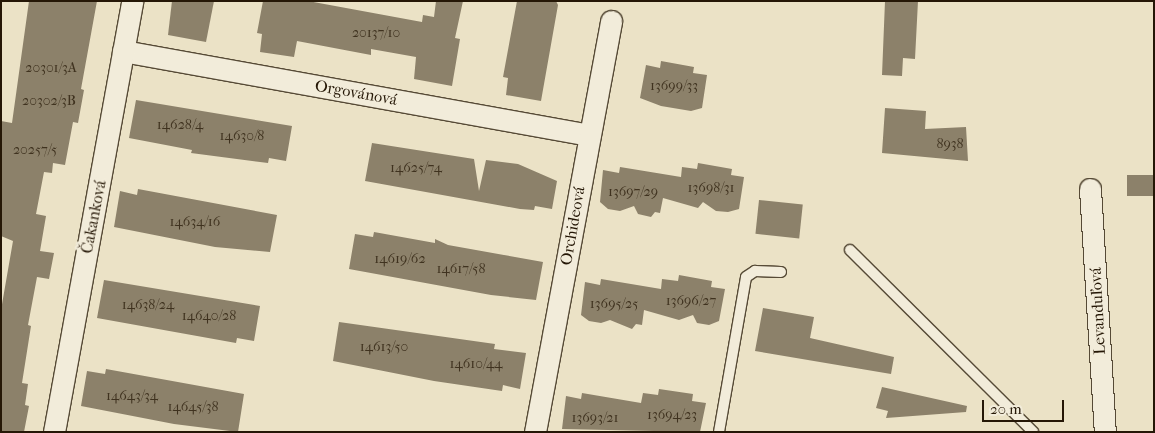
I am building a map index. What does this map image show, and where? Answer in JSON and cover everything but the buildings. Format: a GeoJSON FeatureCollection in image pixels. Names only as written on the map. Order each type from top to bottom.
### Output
{"type":"FeatureCollection","features":[{"type":"Feature","properties":{"kind":"street","name":"Čakanková"},"geometry":{"type":"LineString","coordinates":[[54,432],[132,1]]}},
{"type":"Feature","properties":{"kind":"street","name":"Orchideová"},"geometry":{"type":"LineString","coordinates":[[535,432],[611,21]]}},
{"type":"Feature","properties":{"kind":"street","name":"Orgovánová"},"geometry":{"type":"LineString","coordinates":[[123,51],[589,135]]}},
{"type":"Feature","properties":{"kind":"street","name":"Levanduľová"},"geometry":{"type":"LineString","coordinates":[[1090,189],[1105,432]]}},
{"type":"Feature","properties":{"kind":"lane"},"geometry":{"type":"LineString","coordinates":[[850,250],[1032,432]]}},
{"type":"Feature","properties":{"kind":"lane"},"geometry":{"type":"LineString","coordinates":[[719,432],[746,277],[754,271],[781,272]]}}]}
